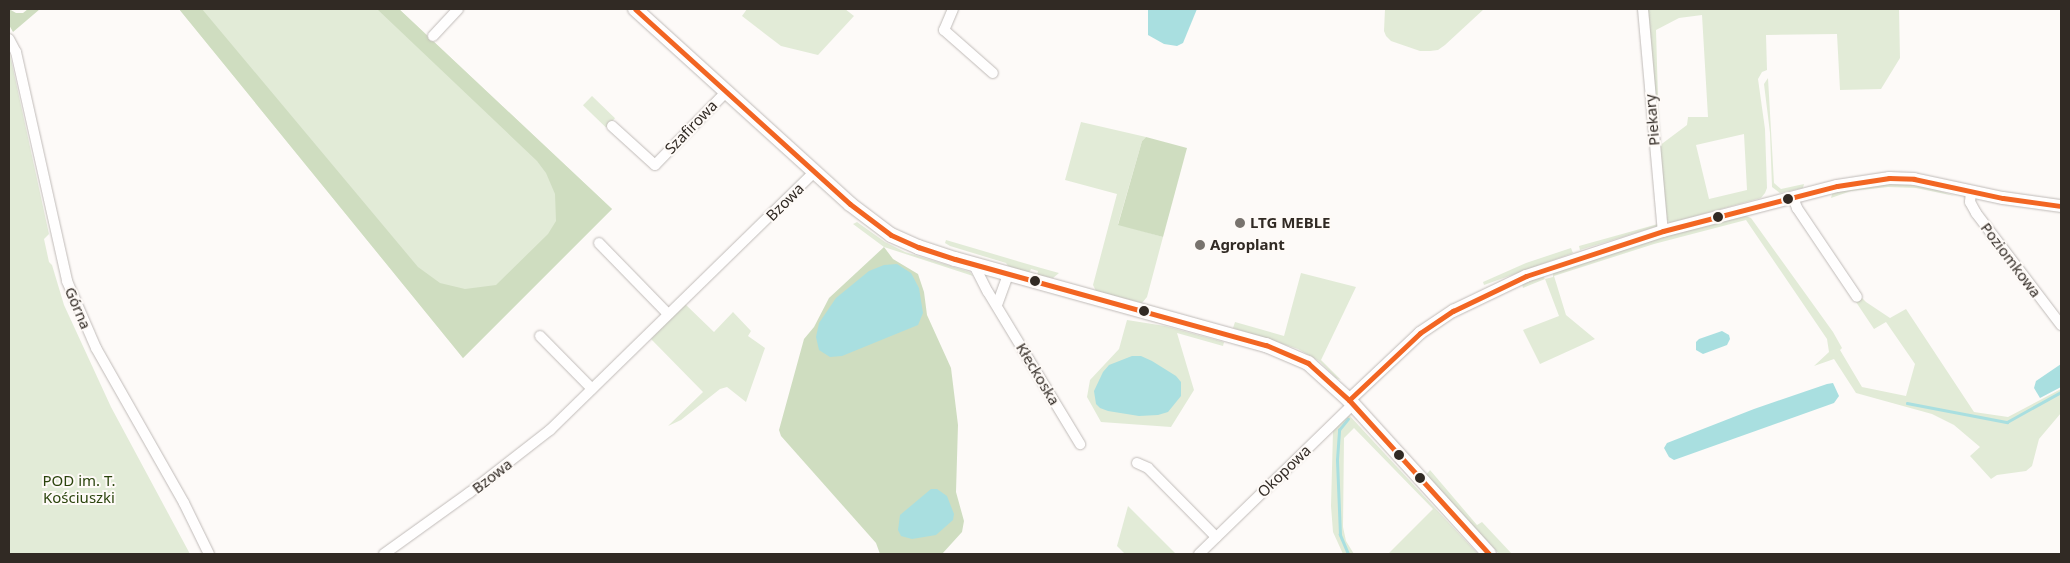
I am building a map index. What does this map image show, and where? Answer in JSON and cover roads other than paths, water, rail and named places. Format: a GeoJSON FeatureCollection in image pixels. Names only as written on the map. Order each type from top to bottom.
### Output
{"type":"FeatureCollection","features":[{"type":"Feature","properties":{"kind":"main road"},"geometry":{"type":"LineString","coordinates":[[635,9],[814,172],[869,220],[891,235],[933,253],[1282,350],[1317,370],[1351,402],[1489,554]]}},
{"type":"Feature","properties":{"kind":"street"},"geometry":{"type":"LineString","coordinates":[[433,36],[458,9]]}},
{"type":"Feature","properties":{"kind":"street"},"geometry":{"type":"LineString","coordinates":[[953,9],[944,30],[993,73]]}},
{"type":"Feature","properties":{"kind":"street","name":"Piekary"},"geometry":{"type":"LineString","coordinates":[[1643,9],[1663,231]]}},
{"type":"Feature","properties":{"kind":"street","name":"Górna"},"geometry":{"type":"LineString","coordinates":[[9,40],[16,52],[67,281],[96,348],[184,503],[209,554]]}},
{"type":"Feature","properties":{"kind":"street","name":"Szafirowa"},"geometry":{"type":"LineString","coordinates":[[612,126],[655,165],[726,92]]}},
{"type":"Feature","properties":{"kind":"street","name":"Bzowa"},"geometry":{"type":"LineString","coordinates":[[384,554],[469,494],[539,438],[592,389],[814,172]]}},
{"type":"Feature","properties":{"kind":"street"},"geometry":{"type":"LineString","coordinates":[[1351,402],[1420,333],[1453,311],[1499,286],[1663,231],[1793,197],[1862,181],[1889,178],[1914,179],[1971,191],[2061,206]]}},
{"type":"Feature","properties":{"kind":"street","name":"Poziomkowa"},"geometry":{"type":"LineString","coordinates":[[1971,191],[1970,202],[1976,213],[2061,325]]}},
{"type":"Feature","properties":{"kind":"street"},"geometry":{"type":"LineString","coordinates":[[1793,197],[1798,208],[1857,297]]}},
{"type":"Feature","properties":{"kind":"street"},"geometry":{"type":"LineString","coordinates":[[599,243],[668,314]]}},
{"type":"Feature","properties":{"kind":"street","name":"Kłeckoska"},"geometry":{"type":"LineString","coordinates":[[974,265],[988,292],[1080,444]]}},
{"type":"Feature","properties":{"kind":"street"},"geometry":{"type":"LineString","coordinates":[[997,305],[1008,274]]}},
{"type":"Feature","properties":{"kind":"street"},"geometry":{"type":"LineString","coordinates":[[540,336],[592,389]]}},
{"type":"Feature","properties":{"kind":"street","name":"Okopowa"},"geometry":{"type":"LineString","coordinates":[[1198,554],[1351,402]]}},
{"type":"Feature","properties":{"kind":"street"},"geometry":{"type":"LineString","coordinates":[[1137,463],[1148,468],[1216,537]]}},
{"type":"Feature","properties":{"kind":"water"},"geometry":{"type":"Polygon","coordinates":[[[1148,9],[1197,9],[1183,43],[1177,46],[1164,44],[1148,35],[1148,9]]]}},
{"type":"Feature","properties":{"kind":"water"},"geometry":{"type":"Polygon","coordinates":[[[897,264],[911,273],[919,288],[923,313],[918,325],[842,356],[830,357],[819,350],[816,337],[819,323],[836,298],[869,271],[884,265],[897,264]]]}},
{"type":"Feature","properties":{"kind":"water"},"geometry":{"type":"Polygon","coordinates":[[[1722,331],[1729,335],[1730,339],[1727,345],[1703,354],[1696,350],[1696,342],[1699,339],[1722,331]]]}},
{"type":"Feature","properties":{"kind":"water"},"geometry":{"type":"Polygon","coordinates":[[[1132,356],[1141,356],[1152,361],[1176,376],[1181,382],[1181,396],[1168,412],[1158,415],[1139,416],[1108,411],[1096,404],[1094,391],[1103,372],[1109,365],[1132,356]]]}},
{"type":"Feature","properties":{"kind":"water"},"geometry":{"type":"Polygon","coordinates":[[[2061,364],[2061,387],[2040,398],[2034,388],[2036,381],[2061,364]]]}},
{"type":"Feature","properties":{"kind":"water"},"geometry":{"type":"Polygon","coordinates":[[[1833,383],[1839,396],[1834,403],[1674,460],[1669,457],[1664,448],[1667,443],[1754,409],[1833,383]]]}},
{"type":"Feature","properties":{"kind":"water"},"geometry":{"type":"Polygon","coordinates":[[[931,489],[937,489],[947,496],[954,514],[953,520],[936,535],[912,539],[901,536],[898,530],[900,515],[931,489]]]}},
{"type":"Feature","properties":{"kind":"waterway"},"geometry":{"type":"LineString","coordinates":[[1907,403],[2007,422],[2061,392]]}},
{"type":"Feature","properties":{"kind":"waterway"},"geometry":{"type":"LineString","coordinates":[[1348,419],[1339,430],[1337,460],[1340,535],[1348,554]]}},
{"type":"Feature","properties":{"kind":"place","name":"LTG MEBLE"},"geometry":{"type":"Point","coordinates":[1240,223]}},
{"type":"Feature","properties":{"kind":"place","name":"Agroplant"},"geometry":{"type":"Point","coordinates":[1200,245]}},
{"type":"Feature","properties":{"kind":"park label","name":"POD im. T. Kościuszki"},"geometry":{"type":"Point","coordinates":[79,488]}}]}
